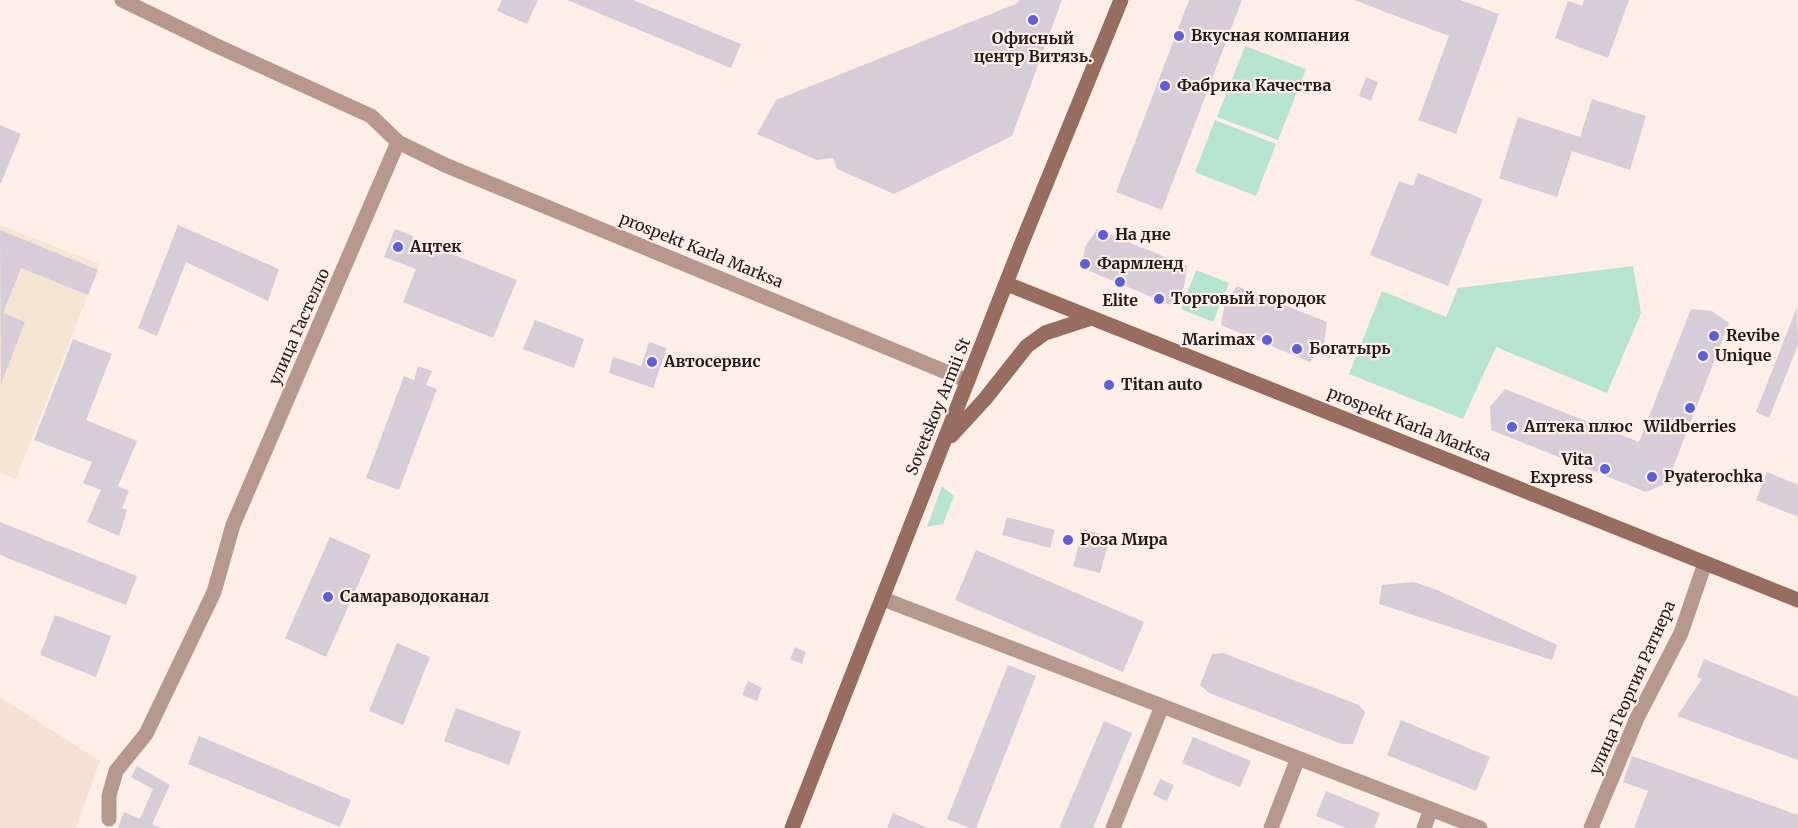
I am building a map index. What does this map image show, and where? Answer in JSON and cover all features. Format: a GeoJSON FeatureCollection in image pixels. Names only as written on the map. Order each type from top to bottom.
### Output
{"type":"FeatureCollection","features":[{"type":"Feature","properties":{"kind":"street","name":"prospekt Karla Marksa"},"geometry":{"type":"LineString","coordinates":[[122,0],[227,51],[372,116],[398,142],[445,165],[968,381]]}},
{"type":"Feature","properties":{"kind":"street","name":"Sovetskoy Armii St"},"geometry":{"type":"LineString","coordinates":[[792,828],[1121,0]]}},
{"type":"Feature","properties":{"kind":"street","name":"улица Гастелло"},"geometry":{"type":"LineString","coordinates":[[109,819],[109,796],[116,771],[146,734],[214,592],[233,525],[398,142]]}},
{"type":"Feature","properties":{"kind":"street","name":"prospekt Karla Marksa"},"geometry":{"type":"LineString","coordinates":[[1007,284],[1798,600]]}},
{"type":"Feature","properties":{"kind":"street"},"geometry":{"type":"LineString","coordinates":[[943,446],[985,399],[1026,346],[1046,333],[1091,318]]}},
{"type":"Feature","properties":{"kind":"street","name":"улица Георгия Ратнера"},"geometry":{"type":"LineString","coordinates":[[1591,828],[1637,718],[1681,633],[1705,563]]}},
{"type":"Feature","properties":{"kind":"street"},"geometry":{"type":"LineString","coordinates":[[883,599],[1480,828]]}},
{"type":"Feature","properties":{"kind":"street"},"geometry":{"type":"LineString","coordinates":[[1113,828],[1162,706]]}},
{"type":"Feature","properties":{"kind":"street"},"geometry":{"type":"LineString","coordinates":[[1271,828],[1298,758]]}},
{"type":"Feature","properties":{"kind":"street"},"geometry":{"type":"LineString","coordinates":[[1424,828],[1431,809]]}},
{"type":"Feature","properties":{"kind":"shaded area"},"geometry":{"type":"Polygon","coordinates":[[[0,225],[100,264],[16,479],[0,473],[0,225]]]}},
{"type":"Feature","properties":{"kind":"shaded area"},"geometry":{"type":"Polygon","coordinates":[[[0,697],[100,761],[76,828],[0,828],[0,697]]]}},
{"type":"Feature","properties":{"kind":"green space"},"geometry":{"type":"Polygon","coordinates":[[[1245,46],[1306,69],[1278,140],[1217,117],[1245,46]]]}},
{"type":"Feature","properties":{"kind":"green space"},"geometry":{"type":"Polygon","coordinates":[[[1215,120],[1276,144],[1256,196],[1195,172],[1215,120]]]}},
{"type":"Feature","properties":{"kind":"green space"},"geometry":{"type":"Polygon","coordinates":[[[1633,266],[1641,313],[1607,393],[1496,347],[1463,419],[1349,374],[1382,291],[1446,317],[1458,288],[1633,266]]]}},
{"type":"Feature","properties":{"kind":"green space"},"geometry":{"type":"Polygon","coordinates":[[[1196,270],[1229,283],[1213,322],[1181,309],[1196,270]]]}},
{"type":"Feature","properties":{"kind":"green space"},"geometry":{"type":"Polygon","coordinates":[[[942,486],[954,496],[943,524],[927,527],[942,486]]]}},
{"type":"Feature","properties":{"kind":"building"},"geometry":{"type":"Polygon","coordinates":[[[502,0],[538,0],[527,24],[497,11],[502,0]]]}},
{"type":"Feature","properties":{"kind":"building"},"geometry":{"type":"Polygon","coordinates":[[[567,0],[633,0],[741,44],[731,68],[567,0]]]}},
{"type":"Feature","properties":{"kind":"building"},"geometry":{"type":"Polygon","coordinates":[[[1019,0],[1062,0],[1012,136],[894,194],[837,169],[833,158],[817,160],[757,134],[776,100],[1018,3],[1019,0]]]}},
{"type":"Feature","properties":{"kind":"building"},"geometry":{"type":"Polygon","coordinates":[[[1189,0],[1242,0],[1162,210],[1116,192],[1189,0]]]}},
{"type":"Feature","properties":{"kind":"building"},"geometry":{"type":"Polygon","coordinates":[[[1354,0],[1460,0],[1499,14],[1456,134],[1418,120],[1449,36],[1354,0]]]}},
{"type":"Feature","properties":{"kind":"building"},"geometry":{"type":"Polygon","coordinates":[[[1584,0],[1629,0],[1608,58],[1555,38],[1568,1],[1582,6],[1584,0]]]}},
{"type":"Feature","properties":{"kind":"building"},"geometry":{"type":"Polygon","coordinates":[[[1366,77],[1378,82],[1371,101],[1359,96],[1366,77]]]}},
{"type":"Feature","properties":{"kind":"building"},"geometry":{"type":"Polygon","coordinates":[[[1592,99],[1646,116],[1630,170],[1572,151],[1557,197],[1499,178],[1518,117],[1580,137],[1592,99]]]}},
{"type":"Feature","properties":{"kind":"building"},"geometry":{"type":"Polygon","coordinates":[[[0,125],[21,134],[1,183],[0,183],[0,125]]]}},
{"type":"Feature","properties":{"kind":"building"},"geometry":{"type":"Polygon","coordinates":[[[1418,173],[1483,199],[1448,286],[1370,255],[1399,181],[1413,186],[1418,173]]]}},
{"type":"Feature","properties":{"kind":"building"},"geometry":{"type":"Polygon","coordinates":[[[178,225],[279,269],[268,301],[186,262],[157,336],[138,328],[178,225]]]}},
{"type":"Feature","properties":{"kind":"building"},"geometry":{"type":"Polygon","coordinates":[[[395,229],[517,280],[493,338],[403,302],[416,269],[384,257],[395,229]]]}},
{"type":"Feature","properties":{"kind":"building"},"geometry":{"type":"Polygon","coordinates":[[[1097,229],[1187,266],[1184,287],[1171,305],[1082,268],[1085,247],[1097,229]]]}},
{"type":"Feature","properties":{"kind":"building"},"geometry":{"type":"Polygon","coordinates":[[[0,230],[98,270],[88,295],[21,268],[3,313],[25,322],[1,384],[0,230]]]}},
{"type":"Feature","properties":{"kind":"building"},"geometry":{"type":"Polygon","coordinates":[[[1237,286],[1327,322],[1324,344],[1310,362],[1221,325],[1225,303],[1237,286]]]}},
{"type":"Feature","properties":{"kind":"building"},"geometry":{"type":"Polygon","coordinates":[[[1797,307],[1798,345],[1769,418],[1756,412],[1797,307]]]}},
{"type":"Feature","properties":{"kind":"building"},"geometry":{"type":"Polygon","coordinates":[[[1691,309],[1712,311],[1729,323],[1667,483],[1646,492],[1491,430],[1490,407],[1505,389],[1639,442],[1691,309]]]}},
{"type":"Feature","properties":{"kind":"building"},"geometry":{"type":"Polygon","coordinates":[[[535,320],[584,339],[574,368],[523,349],[535,320]]]}},
{"type":"Feature","properties":{"kind":"building"},"geometry":{"type":"Polygon","coordinates":[[[73,339],[112,354],[86,420],[137,441],[118,486],[129,491],[122,508],[127,510],[119,536],[87,522],[101,490],[83,483],[92,462],[34,440],[73,339]]]}},
{"type":"Feature","properties":{"kind":"building","name":"Автосервис"},"geometry":{"type":"Polygon","coordinates":[[[649,342],[667,348],[653,388],[609,373],[613,357],[641,366],[649,342]]]}},
{"type":"Feature","properties":{"kind":"building"},"geometry":{"type":"Polygon","coordinates":[[[418,366],[432,371],[426,385],[437,389],[399,490],[366,478],[404,376],[414,380],[418,366]]]}},
{"type":"Feature","properties":{"kind":"building"},"geometry":{"type":"Polygon","coordinates":[[[1767,472],[1798,485],[1798,517],[1756,500],[1767,472]]]}},
{"type":"Feature","properties":{"kind":"building"},"geometry":{"type":"Polygon","coordinates":[[[1007,517],[1055,530],[1050,548],[1002,535],[1007,517]]]}},
{"type":"Feature","properties":{"kind":"building"},"geometry":{"type":"Polygon","coordinates":[[[0,522],[137,576],[126,605],[0,555],[0,522]]]}},
{"type":"Feature","properties":{"kind":"building"},"geometry":{"type":"Polygon","coordinates":[[[1083,529],[1110,537],[1100,573],[1073,566],[1083,529]]]}},
{"type":"Feature","properties":{"kind":"building","name":"Самараводоканал"},"geometry":{"type":"Polygon","coordinates":[[[330,537],[371,555],[326,657],[285,638],[330,537]]]}},
{"type":"Feature","properties":{"kind":"building"},"geometry":{"type":"Polygon","coordinates":[[[976,550],[1144,622],[1123,672],[955,600],[976,550]]]}},
{"type":"Feature","properties":{"kind":"building"},"geometry":{"type":"Polygon","coordinates":[[[1414,582],[1437,590],[1557,645],[1552,660],[1379,604],[1382,585],[1414,582]]]}},
{"type":"Feature","properties":{"kind":"building"},"geometry":{"type":"Polygon","coordinates":[[[55,615],[111,636],[96,677],[40,655],[55,615]]]}},
{"type":"Feature","properties":{"kind":"building"},"geometry":{"type":"Polygon","coordinates":[[[397,643],[430,657],[403,725],[369,711],[397,643]]]}},
{"type":"Feature","properties":{"kind":"building"},"geometry":{"type":"Polygon","coordinates":[[[795,647],[806,652],[802,664],[790,659],[795,647]]]}},
{"type":"Feature","properties":{"kind":"building"},"geometry":{"type":"Polygon","coordinates":[[[1223,653],[1359,705],[1365,712],[1353,744],[1342,744],[1209,693],[1200,685],[1212,654],[1223,653]]]}},
{"type":"Feature","properties":{"kind":"building"},"geometry":{"type":"Polygon","coordinates":[[[1704,659],[1798,697],[1798,760],[1677,716],[1702,679],[1697,677],[1704,659]]]}},
{"type":"Feature","properties":{"kind":"building"},"geometry":{"type":"Polygon","coordinates":[[[1008,665],[1036,676],[976,828],[970,828],[947,819],[1008,665]]]}},
{"type":"Feature","properties":{"kind":"building"},"geometry":{"type":"Polygon","coordinates":[[[748,681],[762,688],[757,701],[742,695],[748,681]]]}},
{"type":"Feature","properties":{"kind":"building"},"geometry":{"type":"Polygon","coordinates":[[[456,708],[521,732],[509,765],[444,741],[456,708]]]}},
{"type":"Feature","properties":{"kind":"building"},"geometry":{"type":"Polygon","coordinates":[[[1401,720],[1490,757],[1476,791],[1387,755],[1401,720]]]}},
{"type":"Feature","properties":{"kind":"building"},"geometry":{"type":"Polygon","coordinates":[[[1104,721],[1132,733],[1093,828],[1059,828],[1104,721]]]}},
{"type":"Feature","properties":{"kind":"building"},"geometry":{"type":"Polygon","coordinates":[[[199,736],[351,800],[340,827],[188,764],[199,736]]]}},
{"type":"Feature","properties":{"kind":"building"},"geometry":{"type":"Polygon","coordinates":[[[1193,737],[1251,761],[1240,787],[1182,763],[1193,737]]]}},
{"type":"Feature","properties":{"kind":"building"},"geometry":{"type":"Polygon","coordinates":[[[1632,756],[1798,815],[1798,828],[1634,828],[1648,791],[1623,782],[1632,756]]]}},
{"type":"Feature","properties":{"kind":"building"},"geometry":{"type":"Polygon","coordinates":[[[137,766],[170,785],[152,824],[161,828],[118,828],[124,812],[140,819],[153,789],[131,777],[137,766]]]}},
{"type":"Feature","properties":{"kind":"building"},"geometry":{"type":"Polygon","coordinates":[[[1160,779],[1174,785],[1167,801],[1153,795],[1160,779]]]}},
{"type":"Feature","properties":{"kind":"building"},"geometry":{"type":"Polygon","coordinates":[[[1326,791],[1380,813],[1374,828],[1346,828],[1316,816],[1326,791]]]}},
{"type":"Feature","properties":{"kind":"building"},"geometry":{"type":"Polygon","coordinates":[[[893,813],[928,828],[887,828],[893,813]]]}},
{"type":"Feature","properties":{"kind":"place","name":"Офисный центр Витязь."},"geometry":{"type":"Point","coordinates":[1033,20]}},
{"type":"Feature","properties":{"kind":"place","name":"Вкусная компания"},"geometry":{"type":"Point","coordinates":[1179,36]}},
{"type":"Feature","properties":{"kind":"place","name":"Фабрика Качества"},"geometry":{"type":"Point","coordinates":[1165,86]}},
{"type":"Feature","properties":{"kind":"place","name":"На дне"},"geometry":{"type":"Point","coordinates":[1103,235]}},
{"type":"Feature","properties":{"kind":"place","name":"Ацтек"},"geometry":{"type":"Point","coordinates":[398,247]}},
{"type":"Feature","properties":{"kind":"place","name":"Фармленд"},"geometry":{"type":"Point","coordinates":[1085,264]}},
{"type":"Feature","properties":{"kind":"place","name":"Elite"},"geometry":{"type":"Point","coordinates":[1120,282]}},
{"type":"Feature","properties":{"kind":"place","name":"Торговый городок"},"geometry":{"type":"Point","coordinates":[1159,299]}},
{"type":"Feature","properties":{"kind":"place","name":"Revibe"},"geometry":{"type":"Point","coordinates":[1714,336]}},
{"type":"Feature","properties":{"kind":"place","name":"Marimax"},"geometry":{"type":"Point","coordinates":[1267,340]}},
{"type":"Feature","properties":{"kind":"place","name":"Богатырь"},"geometry":{"type":"Point","coordinates":[1297,349]}},
{"type":"Feature","properties":{"kind":"place","name":"Unique"},"geometry":{"type":"Point","coordinates":[1703,356]}},
{"type":"Feature","properties":{"kind":"place","name":"Автосервис"},"geometry":{"type":"Point","coordinates":[652,362]}},
{"type":"Feature","properties":{"kind":"place","name":"Titan auto"},"geometry":{"type":"Point","coordinates":[1109,385]}},
{"type":"Feature","properties":{"kind":"place","name":"Wildberries"},"geometry":{"type":"Point","coordinates":[1690,408]}},
{"type":"Feature","properties":{"kind":"place","name":"Аптека плюс"},"geometry":{"type":"Point","coordinates":[1512,427]}},
{"type":"Feature","properties":{"kind":"place","name":"Vita Express"},"geometry":{"type":"Point","coordinates":[1605,469]}},
{"type":"Feature","properties":{"kind":"place","name":"Pyaterochka"},"geometry":{"type":"Point","coordinates":[1652,477]}},
{"type":"Feature","properties":{"kind":"place","name":"Роза Мира"},"geometry":{"type":"Point","coordinates":[1068,540]}},
{"type":"Feature","properties":{"kind":"place","name":"Самараводоканал"},"geometry":{"type":"Point","coordinates":[328,597]}}]}
